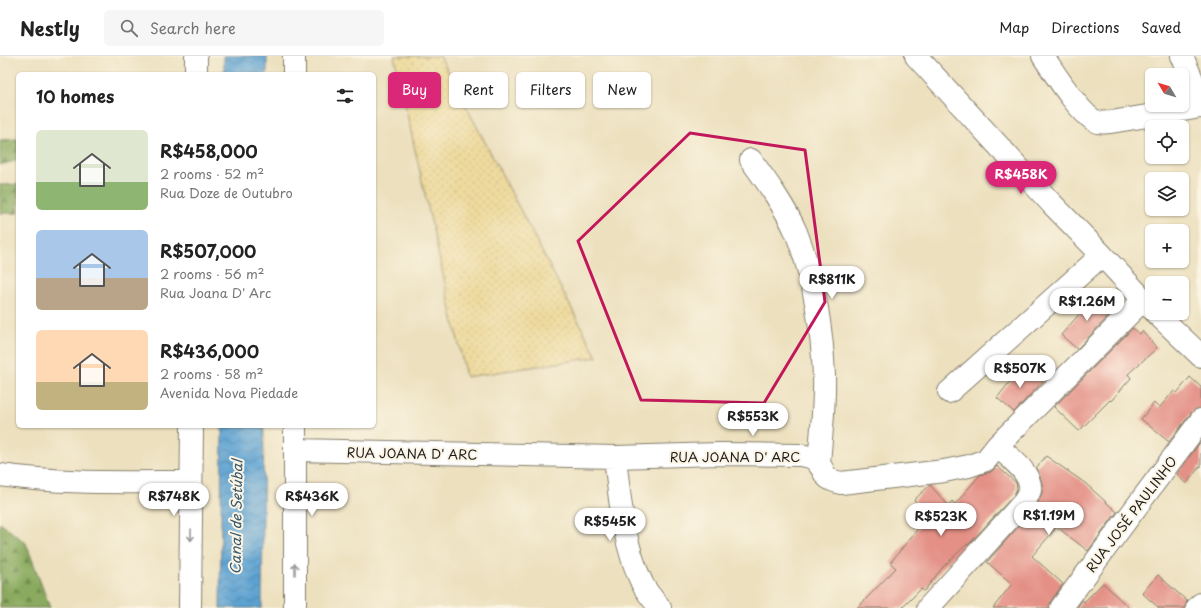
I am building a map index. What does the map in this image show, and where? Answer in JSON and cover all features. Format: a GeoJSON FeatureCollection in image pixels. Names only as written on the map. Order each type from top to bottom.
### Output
{"type":"FeatureCollection","features":[{"type":"Feature","properties":{"kind":"street"},"geometry":{"type":"LineString","coordinates":[[196,56],[196,72]]}},
{"type":"Feature","properties":{"kind":"street"},"geometry":{"type":"LineString","coordinates":[[294,56],[294,72]]}},
{"type":"Feature","properties":{"kind":"street"},"geometry":{"type":"LineString","coordinates":[[916,56],[1052,204],[1145,302]]}},
{"type":"Feature","properties":{"kind":"street"},"geometry":{"type":"LineString","coordinates":[[1043,56],[1077,105],[1088,117],[1098,122],[1111,122],[1201,106]]}},
{"type":"Feature","properties":{"kind":"street"},"geometry":{"type":"LineString","coordinates":[[1182,56],[1201,100]]}},
{"type":"Feature","properties":{"kind":"street"},"geometry":{"type":"LineString","coordinates":[[751,160],[775,193],[795,231],[809,269],[819,321],[824,376],[823,416],[819,464]]}},
{"type":"Feature","properties":{"kind":"street"},"geometry":{"type":"LineString","coordinates":[[949,392],[1102,255]]}},
{"type":"Feature","properties":{"kind":"street","name":"RUA JOANA D' ARC"},"geometry":{"type":"LineString","coordinates":[[295,450],[615,457],[718,454],[800,455],[815,459],[828,478],[841,483],[944,471],[969,466],[986,460],[997,446],[1145,312]]}},
{"type":"Feature","properties":{"kind":"street"},"geometry":{"type":"LineString","coordinates":[[1164,320],[1201,356]]}},
{"type":"Feature","properties":{"kind":"street","name":"RUA JOSÉ PAULINHO"},"geometry":{"type":"LineString","coordinates":[[1060,608],[1201,420]]}},
{"type":"Feature","properties":{"kind":"street"},"geometry":{"type":"LineString","coordinates":[[190,608],[192,428]]}},
{"type":"Feature","properties":{"kind":"street"},"geometry":{"type":"LineString","coordinates":[[295,428],[295,608]]}},
{"type":"Feature","properties":{"kind":"street"},"geometry":{"type":"LineString","coordinates":[[928,608],[1024,502],[1030,492],[1028,478],[1020,467],[997,446]]}},
{"type":"Feature","properties":{"kind":"street"},"geometry":{"type":"LineString","coordinates":[[615,457],[625,530],[632,558],[643,584],[660,608]]}},
{"type":"Feature","properties":{"kind":"street"},"geometry":{"type":"LineString","coordinates":[[0,474],[14,477],[96,483],[191,482]]}},
{"type":"Feature","properties":{"kind":"street"},"geometry":{"type":"LineString","coordinates":[[1197,608],[1201,604]]}},
{"type":"Feature","properties":{"kind":"highlighted area"},"geometry":{"type":"Polygon","coordinates":[[[690,133],[805,150],[825,302],[764,403],[641,400],[578,241],[690,133]]]}},
{"type":"Feature","properties":{"kind":"green space"},"geometry":{"type":"Polygon","coordinates":[[[16,139],[16,161],[0,165],[0,140],[16,139]]]}},
{"type":"Feature","properties":{"kind":"green space"},"geometry":{"type":"Polygon","coordinates":[[[0,184],[16,184],[16,213],[0,213],[0,184]]]}},
{"type":"Feature","properties":{"kind":"green space"},"geometry":{"type":"Polygon","coordinates":[[[0,523],[26,543],[50,608],[0,608],[0,523]]]}},
{"type":"Feature","properties":{"kind":"sand"},"geometry":{"type":"Polygon","coordinates":[[[394,56],[440,56],[449,73],[449,108],[467,108],[597,357],[466,377],[406,108],[441,108],[441,72],[398,72],[394,56]]]}},
{"type":"Feature","properties":{"kind":"water"},"geometry":{"type":"Polygon","coordinates":[[[224,56],[267,56],[267,72],[224,72],[224,56]]]}},
{"type":"Feature","properties":{"kind":"water","name":"Canal de Setúbal"},"geometry":{"type":"Polygon","coordinates":[[[222,428],[264,428],[262,608],[220,608],[222,428]]]}},
{"type":"Feature","properties":{"kind":"building"},"geometry":{"type":"Polygon","coordinates":[[[1096,295],[1114,311],[1077,349],[1061,335],[1096,295]]]}},
{"type":"Feature","properties":{"kind":"building"},"geometry":{"type":"Polygon","coordinates":[[[1133,328],[1140,334],[1142,331],[1157,348],[1128,374],[1131,378],[1111,401],[1110,400],[1079,431],[1054,407],[1133,328]]]}},
{"type":"Feature","properties":{"kind":"building"},"geometry":{"type":"Polygon","coordinates":[[[1023,365],[1043,381],[1014,412],[997,398],[1023,365]]]}},
{"type":"Feature","properties":{"kind":"building"},"geometry":{"type":"Polygon","coordinates":[[[1190,377],[1201,387],[1201,408],[1196,409],[1191,413],[1169,442],[1141,419],[1154,403],[1159,408],[1174,391],[1177,393],[1190,377]]]}},
{"type":"Feature","properties":{"kind":"building"},"geometry":{"type":"Polygon","coordinates":[[[1201,441],[1201,467],[1200,466],[1186,484],[1177,474],[1201,441]]]}},
{"type":"Feature","properties":{"kind":"building"},"geometry":{"type":"Polygon","coordinates":[[[1046,456],[1085,483],[1117,512],[1088,551],[1057,527],[1032,556],[1063,584],[1051,601],[1049,608],[993,608],[1012,584],[987,562],[1033,510],[1038,502],[1042,493],[1042,483],[1036,468],[1046,456]]]}},
{"type":"Feature","properties":{"kind":"building"},"geometry":{"type":"Polygon","coordinates":[[[997,466],[1016,483],[1017,488],[1014,495],[968,545],[967,544],[943,567],[924,591],[921,589],[902,608],[857,608],[896,568],[890,563],[929,515],[914,500],[930,485],[948,505],[952,501],[955,504],[980,475],[991,472],[997,466]]]}},
{"type":"Feature","properties":{"kind":"building"},"geometry":{"type":"Polygon","coordinates":[[[1158,575],[1187,601],[1185,608],[1159,608],[1142,593],[1158,575]]]}},
{"type":"Feature","properties":{"kind":"building"},"geometry":{"type":"Polygon","coordinates":[[[1103,583],[1129,608],[1077,608],[1082,600],[1084,602],[1103,583]]]}}]}
